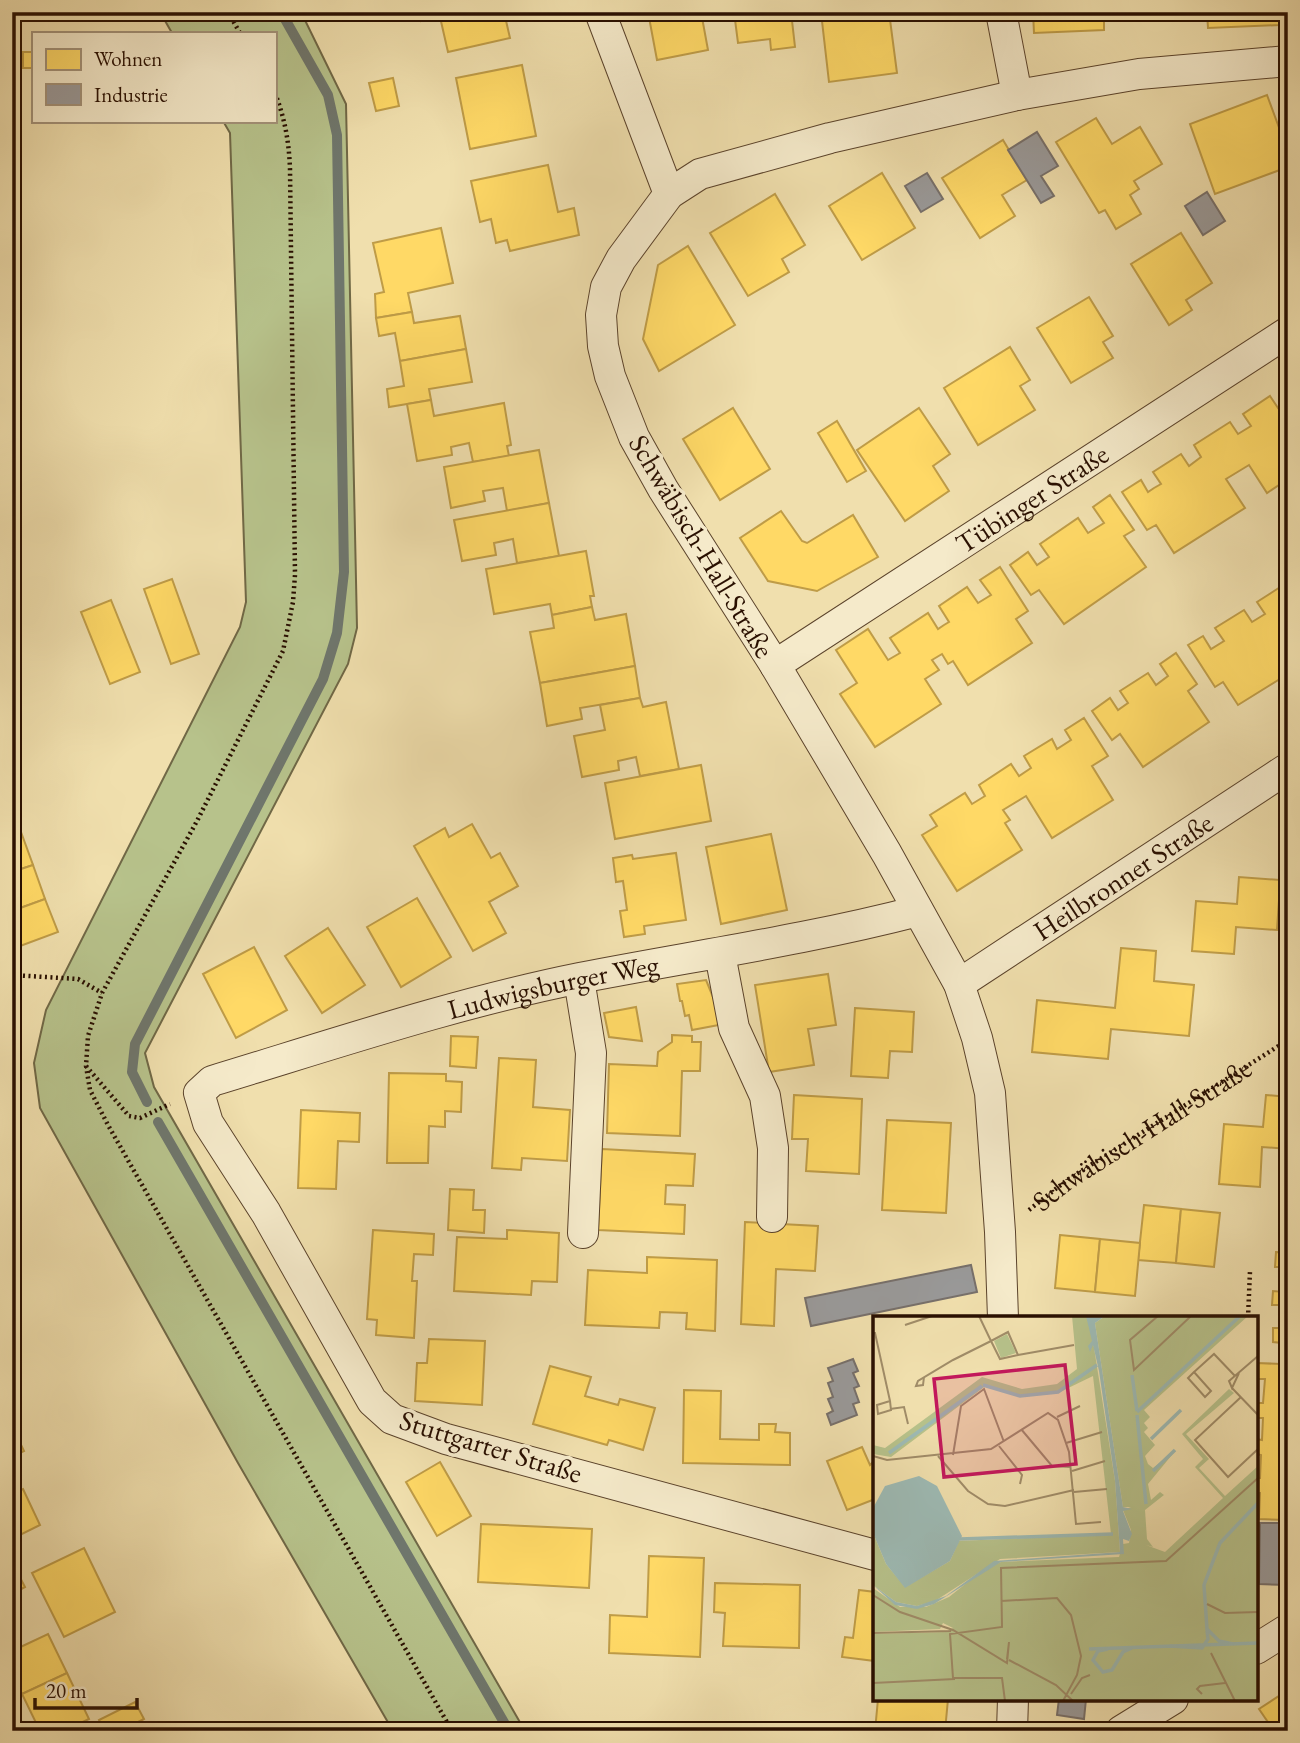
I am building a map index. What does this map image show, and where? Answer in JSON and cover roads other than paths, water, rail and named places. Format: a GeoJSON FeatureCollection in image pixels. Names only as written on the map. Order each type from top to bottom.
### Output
{"type":"FeatureCollection","features":[{"type":"Feature","properties":{"kind":"street"},"geometry":{"type":"LineString","coordinates":[[600,12],[669,194]]}},
{"type":"Feature","properties":{"kind":"street"},"geometry":{"type":"LineString","coordinates":[[1001,12],[1017,95]]}},
{"type":"Feature","properties":{"kind":"street","name":"Schwäbisch-Hall-Straße"},"geometry":{"type":"LineString","coordinates":[[1003,1316],[990,1093],[977,1038],[959,984],[887,854],[775,665],[647,463],[621,407],[605,356],[601,315],[606,287],[621,259],[669,194],[689,180],[713,170],[830,138],[1017,95],[1139,74],[1288,61]]}},
{"type":"Feature","properties":{"kind":"street","name":"Tübinger Straße"},"geometry":{"type":"LineString","coordinates":[[775,665],[1288,332]]}},
{"type":"Feature","properties":{"kind":"street","name":"Heilbronner Straße"},"geometry":{"type":"LineString","coordinates":[[959,984],[1288,768]]}},
{"type":"Feature","properties":{"kind":"street","name":"Ludwigsburger Weg"},"geometry":{"type":"LineString","coordinates":[[199,1093],[212,1081],[495,998],[579,979],[838,931],[918,911]]}},
{"type":"Feature","properties":{"kind":"street"},"geometry":{"type":"LineString","coordinates":[[720,954],[734,1028],[765,1096],[773,1148],[772,1217]]}},
{"type":"Feature","properties":{"kind":"street"},"geometry":{"type":"LineString","coordinates":[[579,979],[590,1053],[583,1233]]}},
{"type":"Feature","properties":{"kind":"street","name":"Stuttgarter Straße"},"geometry":{"type":"LineString","coordinates":[[199,1093],[208,1122],[266,1213],[372,1401],[392,1419],[446,1439],[873,1554]]}},
{"type":"Feature","properties":{"kind":"street"},"geometry":{"type":"LineString","coordinates":[[1258,1648],[1288,1629]]}},
{"type":"Feature","properties":{"kind":"street"},"geometry":{"type":"LineString","coordinates":[[1013,1701],[1013,1731]]}},
{"type":"Feature","properties":{"kind":"street"},"geometry":{"type":"LineString","coordinates":[[1121,1731],[1170,1701]]}},
{"type":"Feature","properties":{"kind":"waterway"},"geometry":{"type":"LineString","coordinates":[[147,1102],[132,1072],[135,1044],[323,679],[337,633],[344,572],[337,135],[328,95],[281,12]]}},
{"type":"Feature","properties":{"kind":"waterway"},"geometry":{"type":"LineString","coordinates":[[158,1122],[509,1731]]}}]}
